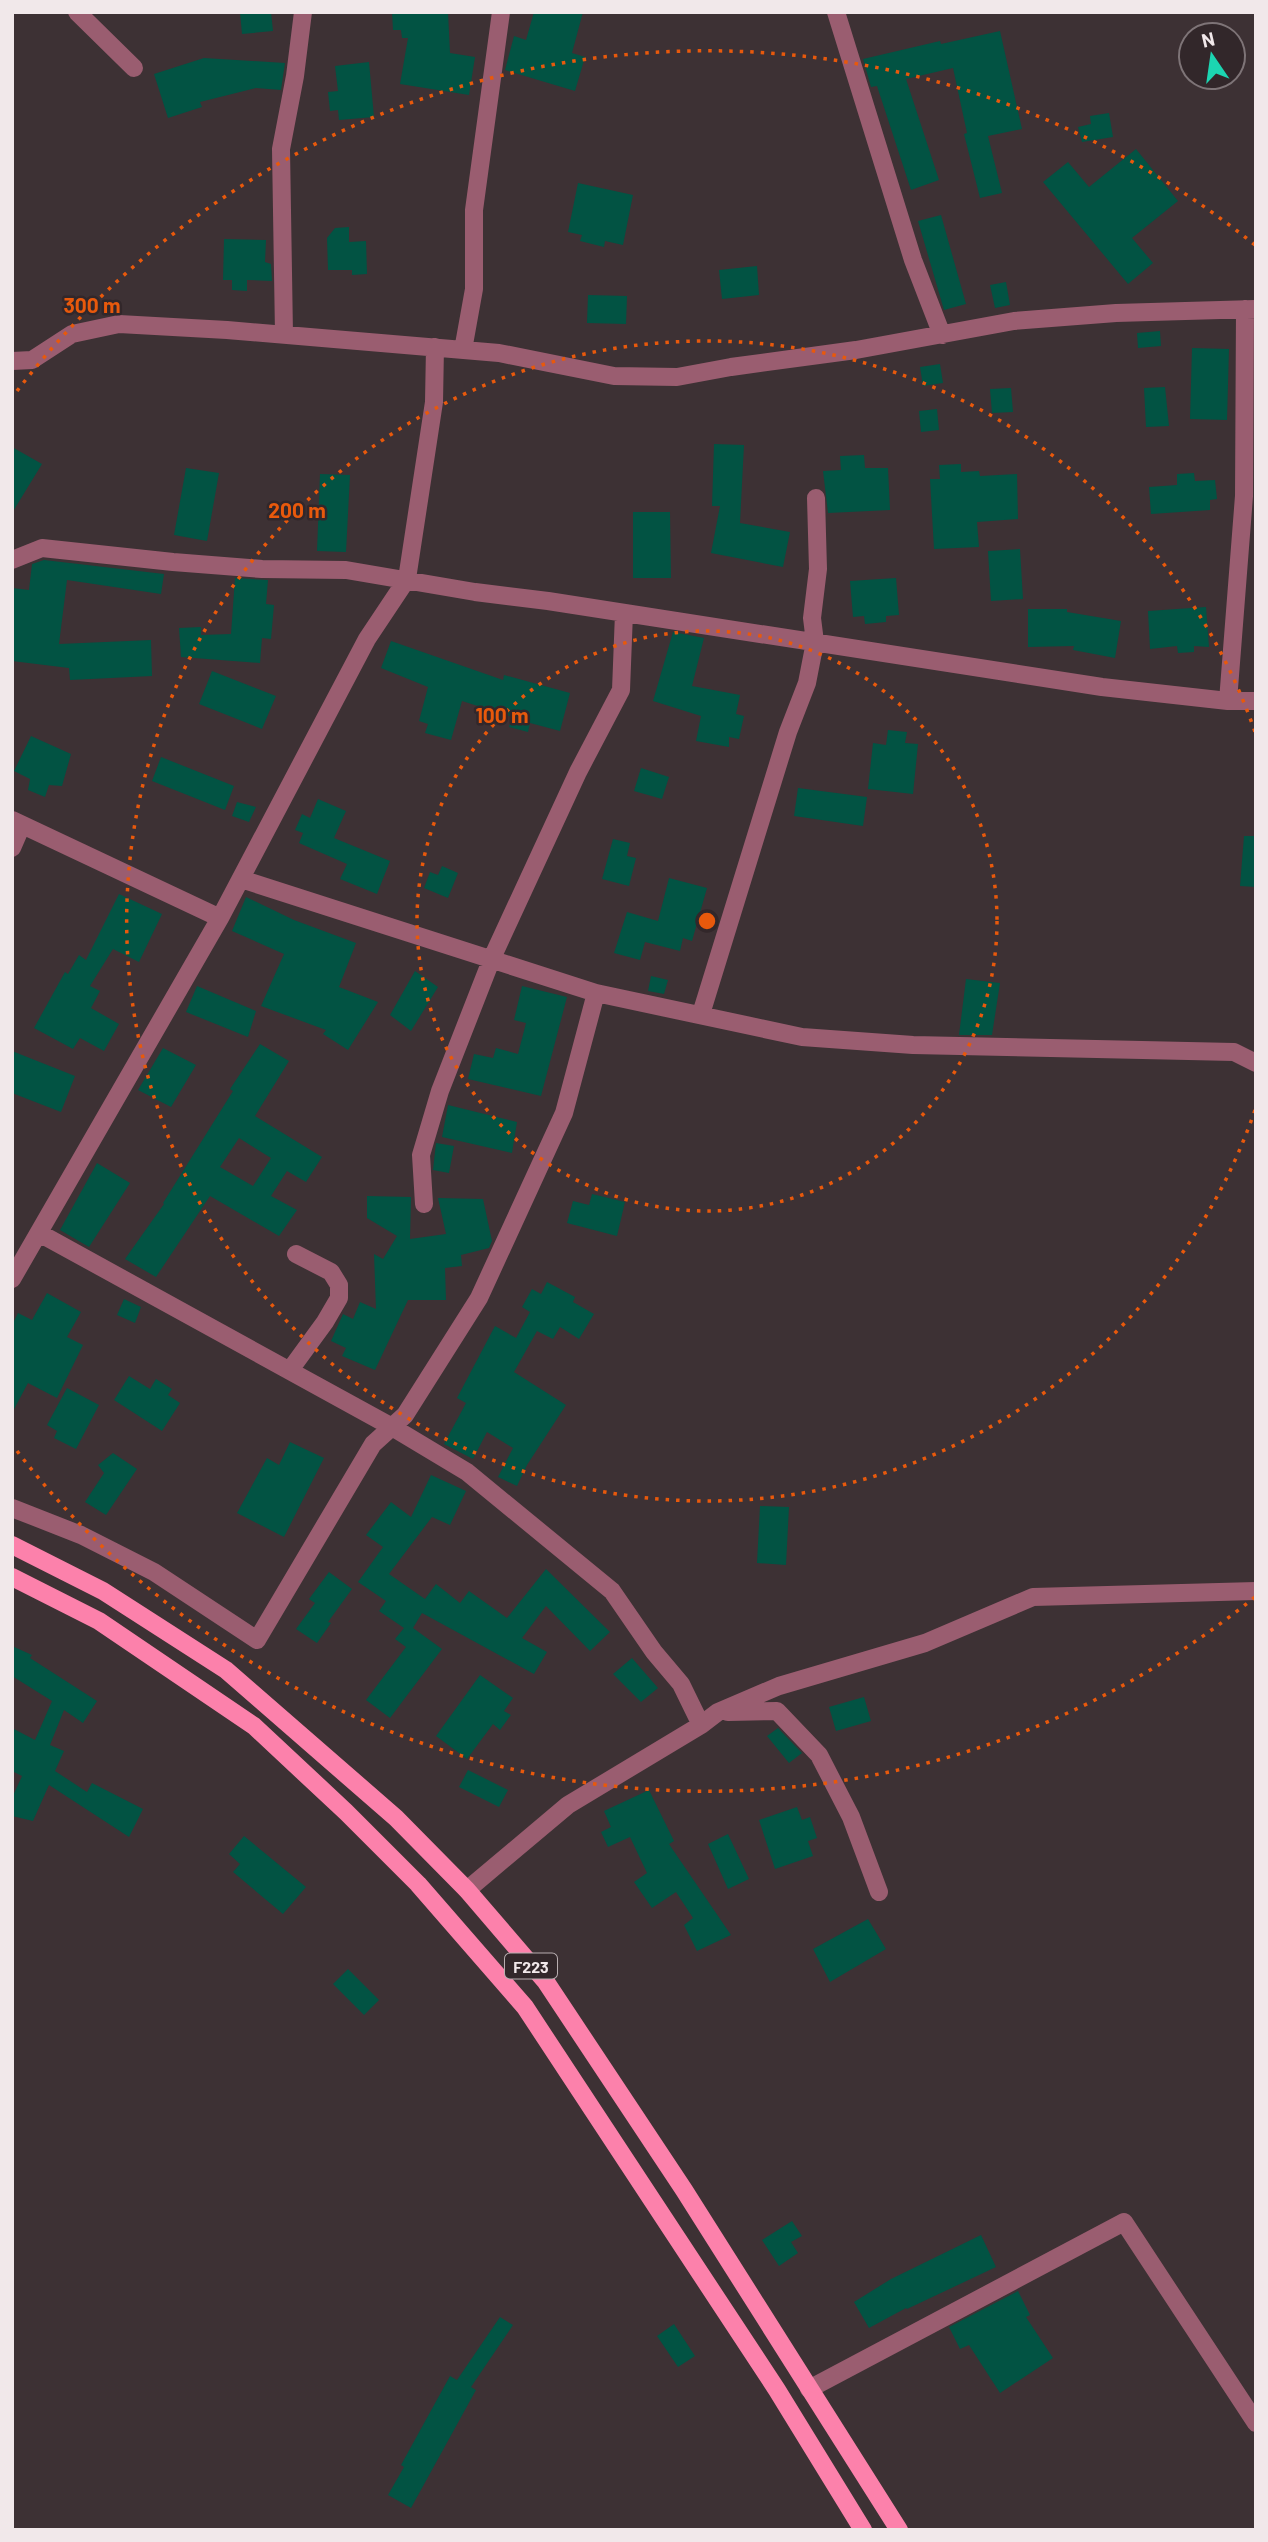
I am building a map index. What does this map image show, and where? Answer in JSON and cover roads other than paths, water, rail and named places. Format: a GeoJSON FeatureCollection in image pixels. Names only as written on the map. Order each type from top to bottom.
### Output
{"type":"FeatureCollection","features":[{"type":"Feature","properties":{"kind":"main road","name":"F223"},"geometry":{"type":"LineString","coordinates":[[12,1545],[103,1591],[226,1670],[396,1818],[467,1890],[546,1982],[684,2190],[899,2530]]}},
{"type":"Feature","properties":{"kind":"main road","name":"F223"},"geometry":{"type":"LineString","coordinates":[[12,1577],[99,1621],[254,1726],[346,1812],[426,1894],[525,2007],[777,2390],[863,2530]]}},
{"type":"Feature","properties":{"kind":"main road"},"geometry":{"type":"LineString","coordinates":[[853,2514],[878,2496]]}},
{"type":"Feature","properties":{"kind":"street"},"geometry":{"type":"LineString","coordinates":[[77,12],[134,68]]}},
{"type":"Feature","properties":{"kind":"street"},"geometry":{"type":"LineString","coordinates":[[284,334],[281,149],[295,76],[303,12]]}},
{"type":"Feature","properties":{"kind":"street"},"geometry":{"type":"LineString","coordinates":[[463,350],[474,289],[474,210],[501,12]]}},
{"type":"Feature","properties":{"kind":"street"},"geometry":{"type":"LineString","coordinates":[[836,12],[914,260],[942,335]]}},
{"type":"Feature","properties":{"kind":"street"},"geometry":{"type":"LineString","coordinates":[[12,361],[32,360],[72,334],[119,324],[284,334],[499,353],[614,376],[677,377],[731,367],[856,351],[1014,321],[1116,313],[1250,309],[1244,496],[1228,701]]}},
{"type":"Feature","properties":{"kind":"street"},"geometry":{"type":"LineString","coordinates":[[12,1279],[220,918],[367,639],[407,579],[434,402],[435,347]]}},
{"type":"Feature","properties":{"kind":"street"},"geometry":{"type":"LineString","coordinates":[[701,1014],[788,732],[807,683],[815,642],[813,618],[818,569],[816,498]]}},
{"type":"Feature","properties":{"kind":"street"},"geometry":{"type":"LineString","coordinates":[[12,560],[42,548],[250,568],[346,570],[1102,687],[1228,701],[1256,701]]}},
{"type":"Feature","properties":{"kind":"street"},"geometry":{"type":"LineString","coordinates":[[424,1203],[421,1155],[440,1091],[492,958],[578,772],[621,690],[624,613]]}},
{"type":"Feature","properties":{"kind":"street"},"geometry":{"type":"LineString","coordinates":[[12,848],[17,822],[220,918]]}},
{"type":"Feature","properties":{"kind":"street"},"geometry":{"type":"LineString","coordinates":[[241,879],[596,993],[802,1037],[913,1045],[1234,1052],[1256,1063]]}},
{"type":"Feature","properties":{"kind":"street"},"geometry":{"type":"LineString","coordinates":[[12,1508],[80,1535],[154,1572],[257,1640],[373,1444],[405,1415],[479,1298],[564,1113],[596,993]]}},
{"type":"Feature","properties":{"kind":"street"},"geometry":{"type":"LineString","coordinates":[[39,1233],[290,1370],[467,1472],[612,1591],[654,1652],[681,1684],[701,1725]]}},
{"type":"Feature","properties":{"kind":"street"},"geometry":{"type":"LineString","coordinates":[[290,1370],[339,1298],[339,1285],[331,1272],[296,1254]]}},
{"type":"Feature","properties":{"kind":"street"},"geometry":{"type":"LineString","coordinates":[[467,1890],[568,1805],[718,1712],[779,1686],[925,1643],[1033,1597],[1256,1591]]}},
{"type":"Feature","properties":{"kind":"street"},"geometry":{"type":"LineString","coordinates":[[718,1712],[777,1711],[820,1755],[851,1817],[879,1892]]}},
{"type":"Feature","properties":{"kind":"street"},"geometry":{"type":"LineString","coordinates":[[809,2389],[1124,2222],[1256,2423]]}}]}
